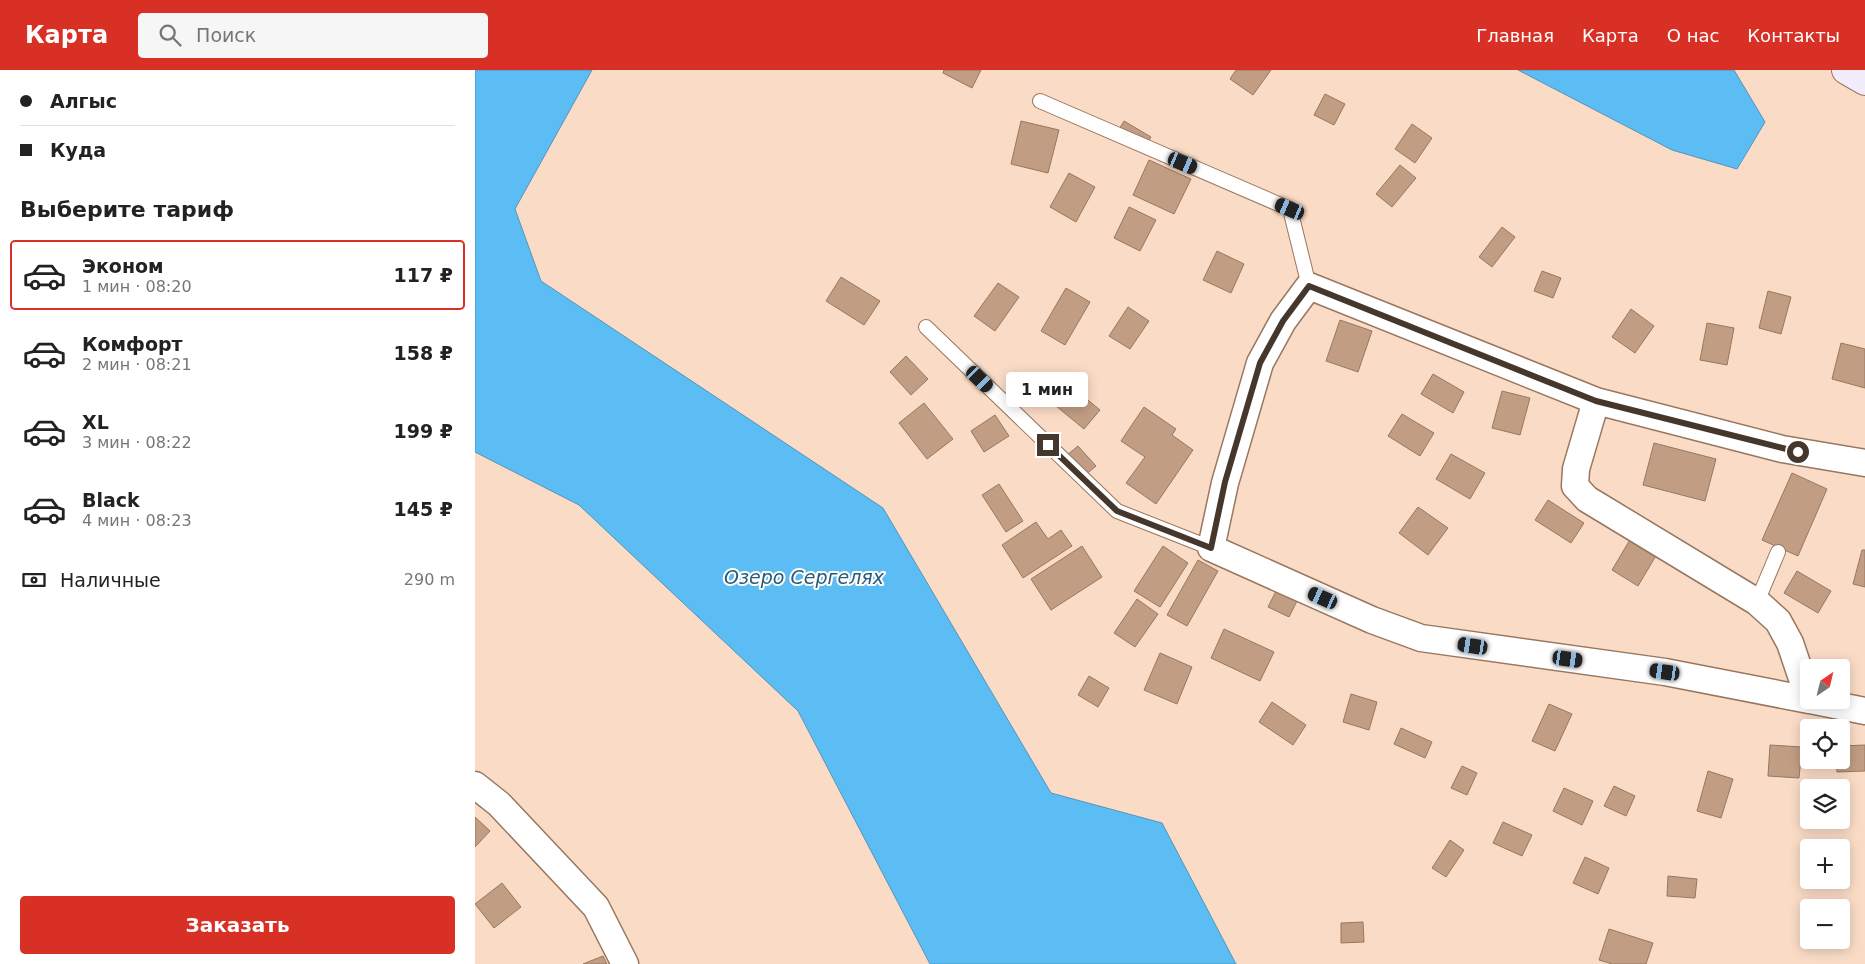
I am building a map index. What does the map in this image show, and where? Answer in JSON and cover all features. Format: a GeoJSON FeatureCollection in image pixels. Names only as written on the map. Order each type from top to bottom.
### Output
{"type":"FeatureCollection","features":[{"type":"Feature","properties":{"kind":"main road"},"geometry":{"type":"LineString","coordinates":[[1846,70],[1865,81]]}},
{"type":"Feature","properties":{"kind":"street"},"geometry":{"type":"LineString","coordinates":[[1800,698],[1665,672],[1421,638],[1372,620],[1211,548],[1225,482],[1260,363],[1283,321],[1309,286],[1596,401],[1782,449],[1865,463]]}},
{"type":"Feature","properties":{"kind":"street"},"geometry":{"type":"LineString","coordinates":[[1596,401],[1576,469],[1575,486],[1587,499],[1757,602],[1778,621],[1790,642],[1800,673]]}},
{"type":"Feature","properties":{"kind":"street"},"geometry":{"type":"LineString","coordinates":[[1850,708],[1865,711]]}},
{"type":"Feature","properties":{"kind":"street"},"geometry":{"type":"LineString","coordinates":[[475,785],[499,804],[596,907],[625,964]]}},
{"type":"Feature","properties":{"kind":"lane"},"geometry":{"type":"LineString","coordinates":[[1040,101],[1290,209],[1309,286]]}},
{"type":"Feature","properties":{"kind":"lane"},"geometry":{"type":"LineString","coordinates":[[926,327],[1117,511],[1211,548]]}},
{"type":"Feature","properties":{"kind":"lane"},"geometry":{"type":"LineString","coordinates":[[1757,602],[1778,552]]}},
{"type":"Feature","properties":{"kind":"water","name":"Озеро Сергелях"},"geometry":{"type":"Polygon","coordinates":[[[475,70],[592,70],[515,209],[541,281],[883,508],[1051,793],[1162,823],[1236,964],[930,964],[798,711],[579,505],[475,452],[475,70]]]}},
{"type":"Feature","properties":{"kind":"water"},"geometry":{"type":"Polygon","coordinates":[[[1518,70],[1734,70],[1765,122],[1737,169],[1672,150],[1518,70]]]}},
{"type":"Feature","properties":{"kind":"building"},"geometry":{"type":"Polygon","coordinates":[[[944,70],[981,70],[972,88],[943,73],[944,70]]]}},
{"type":"Feature","properties":{"kind":"building"},"geometry":{"type":"Polygon","coordinates":[[[1236,70],[1271,70],[1253,95],[1230,79],[1236,70]]]}},
{"type":"Feature","properties":{"kind":"building"},"geometry":{"type":"Polygon","coordinates":[[[1325,94],[1345,104],[1334,125],[1314,115],[1325,94]]]}},
{"type":"Feature","properties":{"kind":"building"},"geometry":{"type":"Polygon","coordinates":[[[1021,121],[1059,130],[1048,173],[1011,164],[1021,121]]]}},
{"type":"Feature","properties":{"kind":"building"},"geometry":{"type":"Polygon","coordinates":[[[1124,121],[1151,137],[1142,152],[1115,136],[1124,121]]]}},
{"type":"Feature","properties":{"kind":"building"},"geometry":{"type":"Polygon","coordinates":[[[1412,124],[1432,138],[1415,163],[1395,149],[1412,124]]]}},
{"type":"Feature","properties":{"kind":"building"},"geometry":{"type":"Polygon","coordinates":[[[1149,160],[1191,179],[1174,214],[1133,195],[1149,160]]]}},
{"type":"Feature","properties":{"kind":"building"},"geometry":{"type":"Polygon","coordinates":[[[1400,165],[1416,178],[1392,207],[1376,194],[1400,165]]]}},
{"type":"Feature","properties":{"kind":"building"},"geometry":{"type":"Polygon","coordinates":[[[1069,173],[1095,187],[1076,222],[1050,207],[1069,173]]]}},
{"type":"Feature","properties":{"kind":"building"},"geometry":{"type":"Polygon","coordinates":[[[1129,207],[1156,220],[1140,251],[1114,238],[1129,207]]]}},
{"type":"Feature","properties":{"kind":"building"},"geometry":{"type":"Polygon","coordinates":[[[1502,227],[1515,237],[1492,267],[1479,257],[1502,227]]]}},
{"type":"Feature","properties":{"kind":"building"},"geometry":{"type":"Polygon","coordinates":[[[1217,251],[1244,264],[1231,293],[1203,280],[1217,251]]]}},
{"type":"Feature","properties":{"kind":"building"},"geometry":{"type":"Polygon","coordinates":[[[1542,271],[1561,278],[1553,298],[1534,291],[1542,271]]]}},
{"type":"Feature","properties":{"kind":"building"},"geometry":{"type":"Polygon","coordinates":[[[841,277],[880,301],[864,325],[826,301],[841,277]]]}},
{"type":"Feature","properties":{"kind":"building"},"geometry":{"type":"Polygon","coordinates":[[[998,283],[1019,297],[995,331],[974,316],[998,283]]]}},
{"type":"Feature","properties":{"kind":"building"},"geometry":{"type":"Polygon","coordinates":[[[1066,288],[1090,302],[1065,345],[1041,331],[1066,288]]]}},
{"type":"Feature","properties":{"kind":"building"},"geometry":{"type":"Polygon","coordinates":[[[1768,291],[1791,297],[1781,334],[1759,328],[1768,291]]]}},
{"type":"Feature","properties":{"kind":"building"},"geometry":{"type":"Polygon","coordinates":[[[1128,307],[1149,321],[1130,349],[1109,336],[1128,307]]]}},
{"type":"Feature","properties":{"kind":"building"},"geometry":{"type":"Polygon","coordinates":[[[1631,309],[1654,326],[1635,353],[1612,337],[1631,309]]]}},
{"type":"Feature","properties":{"kind":"building"},"geometry":{"type":"Polygon","coordinates":[[[1340,320],[1372,331],[1358,372],[1326,361],[1340,320]]]}},
{"type":"Feature","properties":{"kind":"building"},"geometry":{"type":"Polygon","coordinates":[[[1707,323],[1734,328],[1727,365],[1700,360],[1707,323]]]}},
{"type":"Feature","properties":{"kind":"building"},"geometry":{"type":"Polygon","coordinates":[[[1841,343],[1865,349],[1865,388],[1832,379],[1841,343]]]}},
{"type":"Feature","properties":{"kind":"building"},"geometry":{"type":"Polygon","coordinates":[[[906,356],[928,379],[911,395],[890,372],[906,356]]]}},
{"type":"Feature","properties":{"kind":"building"},"geometry":{"type":"Polygon","coordinates":[[[1433,374],[1464,392],[1453,413],[1421,394],[1433,374]]]}},
{"type":"Feature","properties":{"kind":"building"},"geometry":{"type":"Polygon","coordinates":[[[1072,387],[1100,410],[1084,429],[1056,406],[1072,387]]]}},
{"type":"Feature","properties":{"kind":"building"},"geometry":{"type":"Polygon","coordinates":[[[1502,391],[1530,398],[1520,435],[1492,428],[1502,391]]]}},
{"type":"Feature","properties":{"kind":"building"},"geometry":{"type":"Polygon","coordinates":[[[924,403],[953,439],[927,459],[899,423],[924,403]]]}},
{"type":"Feature","properties":{"kind":"building"},"geometry":{"type":"Polygon","coordinates":[[[1144,407],[1176,429],[1172,435],[1193,450],[1156,504],[1126,483],[1145,457],[1121,441],[1144,407]]]}},
{"type":"Feature","properties":{"kind":"building"},"geometry":{"type":"Polygon","coordinates":[[[1402,414],[1434,433],[1420,456],[1388,436],[1402,414]]]}},
{"type":"Feature","properties":{"kind":"building"},"geometry":{"type":"Polygon","coordinates":[[[995,415],[1009,436],[984,452],[971,431],[995,415]]]}},
{"type":"Feature","properties":{"kind":"building"},"geometry":{"type":"Polygon","coordinates":[[[1654,443],[1716,459],[1705,501],[1643,485],[1654,443]]]}},
{"type":"Feature","properties":{"kind":"building"},"geometry":{"type":"Polygon","coordinates":[[[1078,446],[1096,466],[1084,476],[1067,455],[1078,446]]]}},
{"type":"Feature","properties":{"kind":"building"},"geometry":{"type":"Polygon","coordinates":[[[1451,454],[1485,473],[1470,499],[1436,479],[1451,454]]]}},
{"type":"Feature","properties":{"kind":"building"},"geometry":{"type":"Polygon","coordinates":[[[1792,473],[1827,489],[1798,556],[1762,540],[1792,473]]]}},
{"type":"Feature","properties":{"kind":"building"},"geometry":{"type":"Polygon","coordinates":[[[999,484],[1023,521],[1006,532],[982,495],[999,484]]]}},
{"type":"Feature","properties":{"kind":"building"},"geometry":{"type":"Polygon","coordinates":[[[1548,500],[1584,523],[1571,543],[1535,520],[1548,500]]]}},
{"type":"Feature","properties":{"kind":"building"},"geometry":{"type":"Polygon","coordinates":[[[1418,507],[1448,528],[1428,555],[1399,533],[1418,507]]]}},
{"type":"Feature","properties":{"kind":"building"},"geometry":{"type":"Polygon","coordinates":[[[1036,522],[1048,539],[1061,530],[1072,546],[1023,578],[1002,545],[1036,522]]]}},
{"type":"Feature","properties":{"kind":"building"},"geometry":{"type":"Polygon","coordinates":[[[1631,538],[1657,554],[1638,586],[1612,570],[1631,538]]]}},
{"type":"Feature","properties":{"kind":"building"},"geometry":{"type":"Polygon","coordinates":[[[1082,546],[1102,577],[1051,610],[1031,579],[1082,546]]]}},
{"type":"Feature","properties":{"kind":"building"},"geometry":{"type":"Polygon","coordinates":[[[1163,546],[1188,563],[1160,607],[1134,591],[1163,546]]]}},
{"type":"Feature","properties":{"kind":"building"},"geometry":{"type":"Polygon","coordinates":[[[1862,550],[1865,550],[1865,587],[1853,584],[1862,550]]]}},
{"type":"Feature","properties":{"kind":"building"},"geometry":{"type":"Polygon","coordinates":[[[1198,560],[1218,571],[1187,626],[1167,615],[1198,560]]]}},
{"type":"Feature","properties":{"kind":"building"},"geometry":{"type":"Polygon","coordinates":[[[1797,571],[1831,591],[1818,613],[1784,593],[1797,571]]]}},
{"type":"Feature","properties":{"kind":"building"},"geometry":{"type":"Polygon","coordinates":[[[1276,591],[1297,601],[1289,617],[1268,607],[1276,591]]]}},
{"type":"Feature","properties":{"kind":"building"},"geometry":{"type":"Polygon","coordinates":[[[1137,599],[1158,614],[1135,647],[1114,633],[1137,599]]]}},
{"type":"Feature","properties":{"kind":"building"},"geometry":{"type":"Polygon","coordinates":[[[1224,629],[1274,652],[1260,681],[1211,658],[1224,629]]]}},
{"type":"Feature","properties":{"kind":"building"},"geometry":{"type":"Polygon","coordinates":[[[1160,653],[1192,667],[1177,704],[1144,690],[1160,653]]]}},
{"type":"Feature","properties":{"kind":"building"},"geometry":{"type":"Polygon","coordinates":[[[1089,676],[1109,688],[1098,707],[1078,695],[1089,676]]]}},
{"type":"Feature","properties":{"kind":"building"},"geometry":{"type":"Polygon","coordinates":[[[1351,694],[1377,702],[1369,730],[1343,722],[1351,694]]]}},
{"type":"Feature","properties":{"kind":"building"},"geometry":{"type":"Polygon","coordinates":[[[1272,702],[1306,725],[1293,745],[1259,722],[1272,702]]]}},
{"type":"Feature","properties":{"kind":"building"},"geometry":{"type":"Polygon","coordinates":[[[1549,704],[1572,714],[1555,751],[1532,741],[1549,704]]]}},
{"type":"Feature","properties":{"kind":"building"},"geometry":{"type":"Polygon","coordinates":[[[1401,728],[1432,742],[1425,758],[1394,744],[1401,728]]]}},
{"type":"Feature","properties":{"kind":"building"},"geometry":{"type":"Polygon","coordinates":[[[1770,745],[1800,747],[1799,778],[1768,776],[1770,745]]]}},
{"type":"Feature","properties":{"kind":"building"},"geometry":{"type":"Polygon","coordinates":[[[1865,745],[1865,771],[1837,772],[1837,769],[1850,769],[1850,746],[1865,745]]]}},
{"type":"Feature","properties":{"kind":"building"},"geometry":{"type":"Polygon","coordinates":[[[1462,766],[1477,773],[1467,795],[1451,788],[1462,766]]]}},
{"type":"Feature","properties":{"kind":"building"},"geometry":{"type":"Polygon","coordinates":[[[1708,771],[1733,779],[1721,818],[1697,811],[1708,771]]]}},
{"type":"Feature","properties":{"kind":"building"},"geometry":{"type":"Polygon","coordinates":[[[1614,786],[1635,796],[1626,816],[1604,806],[1614,786]]]}},
{"type":"Feature","properties":{"kind":"building"},"geometry":{"type":"Polygon","coordinates":[[[1564,788],[1593,801],[1582,825],[1553,811],[1564,788]]]}},
{"type":"Feature","properties":{"kind":"building"},"geometry":{"type":"Polygon","coordinates":[[[475,817],[490,831],[475,847],[475,817]]]}},
{"type":"Feature","properties":{"kind":"building"},"geometry":{"type":"Polygon","coordinates":[[[1503,822],[1532,835],[1522,856],[1493,843],[1503,822]]]}},
{"type":"Feature","properties":{"kind":"building"},"geometry":{"type":"Polygon","coordinates":[[[1450,840],[1464,850],[1446,877],[1432,868],[1450,840]]]}},
{"type":"Feature","properties":{"kind":"building"},"geometry":{"type":"Polygon","coordinates":[[[1585,857],[1609,868],[1598,894],[1573,883],[1585,857]]]}},
{"type":"Feature","properties":{"kind":"building"},"geometry":{"type":"Polygon","coordinates":[[[1668,876],[1697,879],[1695,898],[1667,896],[1668,876]]]}},
{"type":"Feature","properties":{"kind":"building"},"geometry":{"type":"Polygon","coordinates":[[[502,883],[521,907],[494,928],[475,904],[502,883]]]}},
{"type":"Feature","properties":{"kind":"building"},"geometry":{"type":"Polygon","coordinates":[[[1363,922],[1364,942],[1341,943],[1341,923],[1363,922]]]}},
{"type":"Feature","properties":{"kind":"building"},"geometry":{"type":"Polygon","coordinates":[[[1609,929],[1653,943],[1646,964],[1612,964],[1599,960],[1609,929]]]}},
{"type":"Feature","properties":{"kind":"building"},"geometry":{"type":"Polygon","coordinates":[[[603,956],[607,964],[583,964],[603,956]]]}},
{"type":"Feature","properties":{"kind":"route"},"geometry":{"type":"LineString","coordinates":[[1048,445],[1117,511],[1211,548],[1225,482],[1260,363],[1283,321],[1309,286],[1596,401],[1798,452]]}}]}
